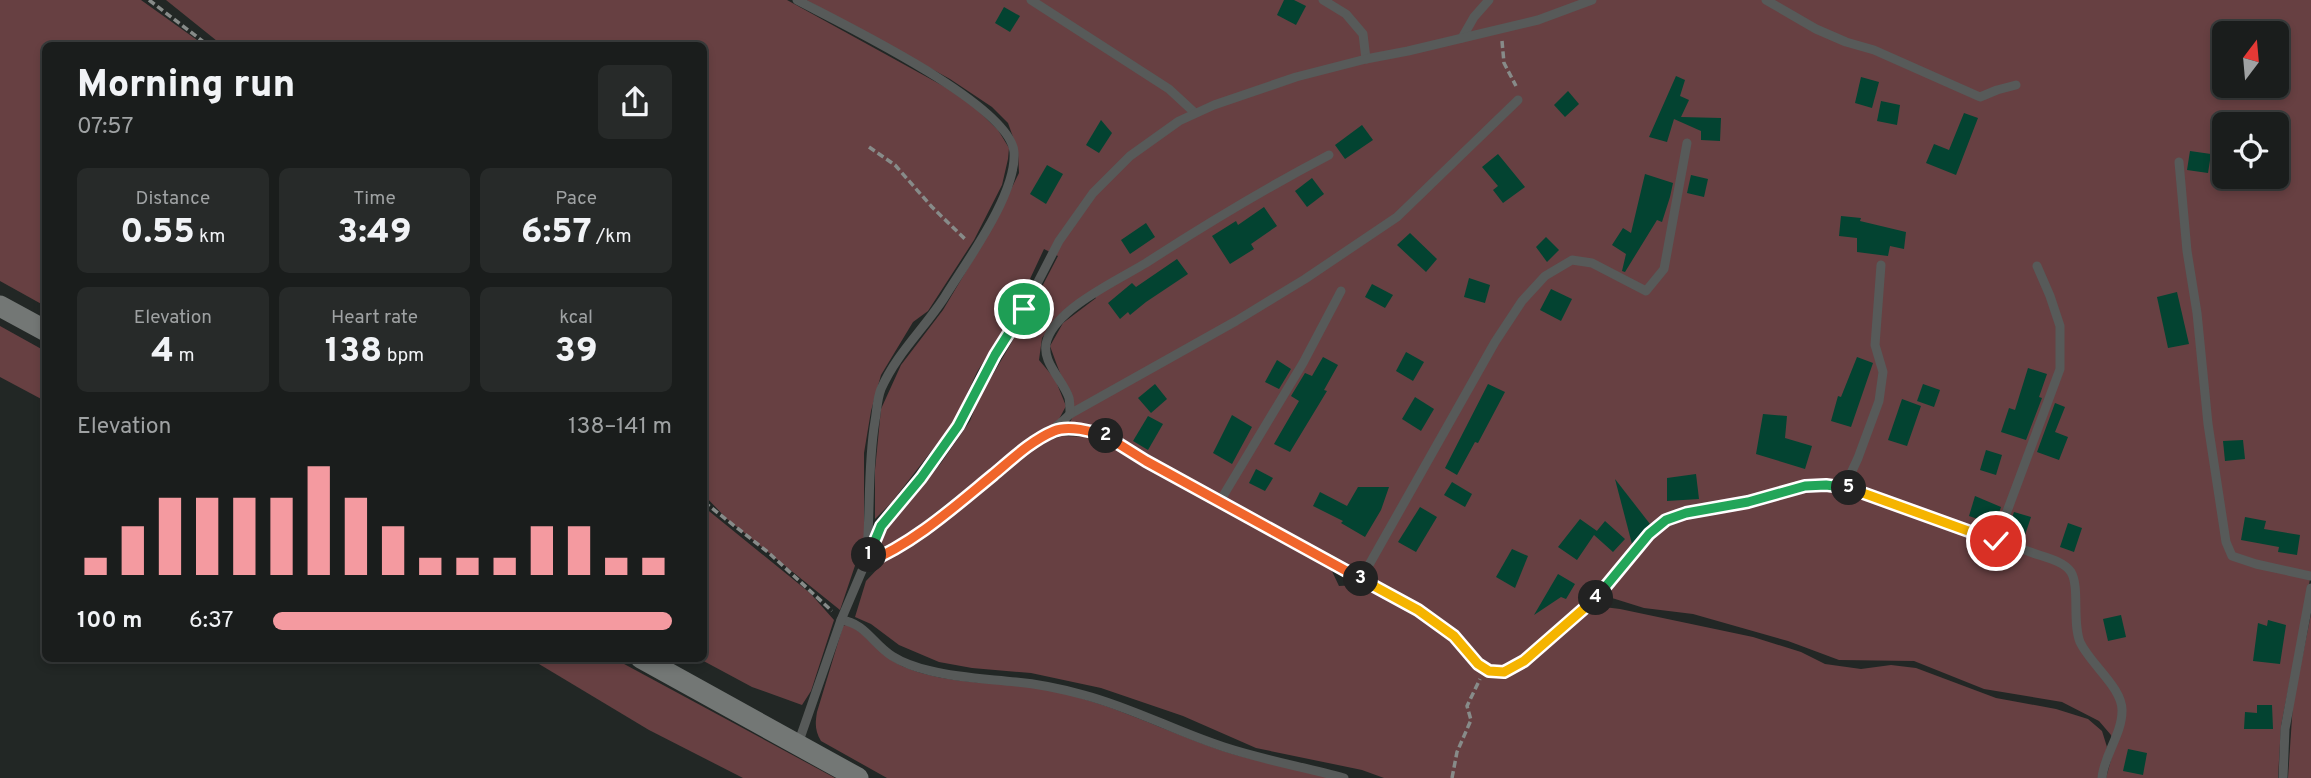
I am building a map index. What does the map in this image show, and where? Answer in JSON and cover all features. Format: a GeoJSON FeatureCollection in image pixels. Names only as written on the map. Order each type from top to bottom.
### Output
{"type":"FeatureCollection","features":[{"type":"Feature","properties":{"kind":"main road"},"geometry":{"type":"LineString","coordinates":[[0,306],[42,329]]}},
{"type":"Feature","properties":{"kind":"main road"},"geometry":{"type":"LineString","coordinates":[[648,662],[858,778]]}},
{"type":"Feature","properties":{"kind":"lane"},"geometry":{"type":"LineString","coordinates":[[797,0],[946,82],[983,108],[1005,130],[1014,149],[1013,171],[1005,195],[939,306],[899,356],[880,392],[870,461],[866,563]]}},
{"type":"Feature","properties":{"kind":"lane"},"geometry":{"type":"LineString","coordinates":[[1031,0],[1169,89],[1195,113]]}},
{"type":"Feature","properties":{"kind":"lane"},"geometry":{"type":"LineString","coordinates":[[1323,0],[1346,14],[1363,34],[1366,59]]}},
{"type":"Feature","properties":{"kind":"lane"},"geometry":{"type":"LineString","coordinates":[[1462,38],[1474,17],[1489,0]]}},
{"type":"Feature","properties":{"kind":"lane"},"geometry":{"type":"LineString","coordinates":[[797,745],[841,620],[881,526],[921,478],[958,426],[1059,241],[1093,193],[1130,156],[1179,121],[1195,113],[1296,77],[1538,20],[1592,0]]}},
{"type":"Feature","properties":{"kind":"lane"},"geometry":{"type":"LineString","coordinates":[[1766,0],[1816,29],[1874,50],[1980,97],[2016,85]]}},
{"type":"Feature","properties":{"kind":"lane"},"geometry":{"type":"LineString","coordinates":[[866,563],[890,554],[1010,461],[1056,429],[1070,414],[1305,279],[1397,216],[1518,100]]}},
{"type":"Feature","properties":{"kind":"lane"},"geometry":{"type":"LineString","coordinates":[[1361,579],[1495,342],[1522,301],[1545,276],[1572,260],[1592,263],[1646,291],[1664,269],[1687,144]]}},
{"type":"Feature","properties":{"kind":"lane"},"geometry":{"type":"LineString","coordinates":[[1070,414],[1069,399],[1048,362],[1046,344],[1050,333],[1066,315],[1098,290],[1204,224],[1329,155]]}},
{"type":"Feature","properties":{"kind":"lane"},"geometry":{"type":"LineString","coordinates":[[2179,162],[2208,424],[2226,542],[2232,556],[2311,576]]}},
{"type":"Feature","properties":{"kind":"lane"},"geometry":{"type":"LineString","coordinates":[[1845,486],[1879,401],[1883,372],[1875,345],[1881,265]]}},
{"type":"Feature","properties":{"kind":"lane"},"geometry":{"type":"LineString","coordinates":[[1996,541],[2060,369],[2060,326],[2037,266]]}},
{"type":"Feature","properties":{"kind":"lane"},"geometry":{"type":"LineString","coordinates":[[1220,501],[1303,363],[1341,291]]}},
{"type":"Feature","properties":{"kind":"lane"},"geometry":{"type":"LineString","coordinates":[[1056,429],[1094,432],[1110,437],[1146,461],[1418,610],[1454,636],[1478,664],[1489,671],[1504,672],[1534,653],[1601,594],[1649,534],[1666,520],[1805,486],[1845,486],[2060,563],[2071,571],[2074,581],[2076,628],[2081,642],[2090,659],[2120,698],[2122,711],[2102,778]]}},
{"type":"Feature","properties":{"kind":"lane"},"geometry":{"type":"LineString","coordinates":[[2283,778],[2285,729],[2311,588]]}},
{"type":"Feature","properties":{"kind":"lane"},"geometry":{"type":"LineString","coordinates":[[841,620],[850,621],[866,630],[877,644],[891,655],[932,672],[1029,683],[1087,695],[1124,707],[1222,747],[1343,778]]}},
{"type":"Feature","properties":{"kind":"path"},"geometry":{"type":"LineString","coordinates":[[149,0],[204,42]]}},
{"type":"Feature","properties":{"kind":"path"},"geometry":{"type":"LineString","coordinates":[[1503,28],[1501,48],[1504,63],[1516,86],[1518,100]]}},
{"type":"Feature","properties":{"kind":"path"},"geometry":{"type":"LineString","coordinates":[[869,147],[895,165],[932,207],[975,249]]}},
{"type":"Feature","properties":{"kind":"path"},"geometry":{"type":"LineString","coordinates":[[707,504],[769,553],[841,620]]}},
{"type":"Feature","properties":{"kind":"path"},"geometry":{"type":"LineString","coordinates":[[1452,778],[1457,752],[1471,720],[1467,706],[1478,681],[1489,671]]}},
{"type":"Feature","properties":{"kind":"shaded area"},"geometry":{"type":"Polygon","coordinates":[[[0,0],[141,0],[200,42],[42,42],[42,304],[0,281],[0,0]]]}},
{"type":"Feature","properties":{"kind":"shaded area"},"geometry":{"type":"Polygon","coordinates":[[[166,0],[787,0],[965,98],[998,130],[1009,148],[1002,185],[974,240],[928,311],[913,322],[881,375],[871,411],[864,453],[864,539],[840,610],[727,519],[707,498],[707,42],[218,42],[166,0]]]}},
{"type":"Feature","properties":{"kind":"shaded area"},"geometry":{"type":"Polygon","coordinates":[[[806,0],[2311,0],[2311,574],[2281,726],[2278,778],[2106,778],[2114,749],[2111,735],[2099,721],[2062,702],[1984,689],[1914,661],[1839,660],[1788,641],[1693,614],[1644,608],[1596,593],[1513,664],[1492,665],[1479,657],[1456,630],[1428,611],[1160,464],[1109,432],[1094,426],[1068,426],[1073,413],[1071,396],[1050,346],[1063,323],[1096,298],[1091,292],[1061,313],[1042,338],[1039,360],[1055,379],[1066,406],[1058,421],[1014,451],[893,546],[874,555],[884,530],[941,463],[970,421],[978,400],[1058,256],[1044,249],[1014,313],[977,372],[954,422],[891,503],[875,519],[875,470],[881,409],[901,365],[943,310],[993,226],[1019,173],[1018,151],[1008,123],[992,107],[950,79],[806,0]]]}},
{"type":"Feature","properties":{"kind":"shaded area"},"geometry":{"type":"Polygon","coordinates":[[[0,326],[42,349],[42,399],[0,377],[0,326]]]}},
{"type":"Feature","properties":{"kind":"shaded area"},"geometry":{"type":"Polygon","coordinates":[[[1062,436],[1094,437],[1330,567],[1339,586],[1361,585],[1392,598],[1447,634],[1471,663],[1485,672],[1507,675],[1584,614],[1604,607],[1620,609],[1753,637],[1801,652],[1825,664],[1861,669],[1891,665],[1916,668],[1996,698],[2056,709],[2088,719],[2102,731],[2107,747],[2098,778],[1384,778],[1362,770],[1256,748],[1183,716],[1101,688],[1031,673],[939,662],[899,645],[871,624],[855,617],[866,581],[884,562],[935,527],[1042,443],[1062,436]]]}},
{"type":"Feature","properties":{"kind":"shaded area"},"geometry":{"type":"Polygon","coordinates":[[[707,509],[810,593],[834,620],[811,691],[802,705],[752,687],[705,662],[707,509]]]}},
{"type":"Feature","properties":{"kind":"shaded area"},"geometry":{"type":"Polygon","coordinates":[[[2311,614],[2311,778],[2288,778],[2293,703],[2311,614]]]}},
{"type":"Feature","properties":{"kind":"shaded area"},"geometry":{"type":"Polygon","coordinates":[[[848,624],[890,659],[925,674],[962,681],[1036,688],[1076,696],[1220,750],[1329,778],[887,778],[821,741],[817,731],[817,712],[843,626],[848,624]]]}},
{"type":"Feature","properties":{"kind":"shaded area"},"geometry":{"type":"Polygon","coordinates":[[[536,662],[620,662],[835,778],[743,778],[649,730],[536,662]]]}},
{"type":"Feature","properties":{"kind":"building"},"geometry":{"type":"Polygon","coordinates":[[[1284,0],[1294,0],[1306,6],[1296,25],[1277,15],[1284,0]]]}},
{"type":"Feature","properties":{"kind":"building"},"geometry":{"type":"Polygon","coordinates":[[[1004,7],[1020,16],[1010,32],[995,23],[1004,7]]]}},
{"type":"Feature","properties":{"kind":"building"},"geometry":{"type":"Polygon","coordinates":[[[1676,76],[1685,80],[1680,96],[1689,100],[1681,117],[1721,118],[1720,141],[1701,140],[1701,131],[1674,119],[1667,142],[1649,137],[1676,76]]]}},
{"type":"Feature","properties":{"kind":"building"},"geometry":{"type":"Polygon","coordinates":[[[1861,77],[1879,82],[1872,108],[1855,103],[1861,77]]]}},
{"type":"Feature","properties":{"kind":"building"},"geometry":{"type":"Polygon","coordinates":[[[1568,91],[1579,104],[1565,117],[1554,105],[1568,91]]]}},
{"type":"Feature","properties":{"kind":"building"},"geometry":{"type":"Polygon","coordinates":[[[1881,101],[1900,105],[1897,125],[1877,121],[1881,101]]]}},
{"type":"Feature","properties":{"kind":"building"},"geometry":{"type":"Polygon","coordinates":[[[1964,113],[1978,118],[1956,175],[1926,163],[1934,144],[1949,150],[1964,113]]]}},
{"type":"Feature","properties":{"kind":"building"},"geometry":{"type":"Polygon","coordinates":[[[1101,120],[1112,133],[1099,153],[1086,145],[1101,120]]]}},
{"type":"Feature","properties":{"kind":"building"},"geometry":{"type":"Polygon","coordinates":[[[1362,125],[1373,140],[1345,159],[1335,145],[1362,125]]]}},
{"type":"Feature","properties":{"kind":"building"},"geometry":{"type":"Polygon","coordinates":[[[2190,151],[2211,154],[2208,173],[2187,170],[2190,151]]]}},
{"type":"Feature","properties":{"kind":"building"},"geometry":{"type":"Polygon","coordinates":[[[1498,154],[1525,187],[1503,203],[1493,190],[1498,186],[1482,167],[1498,154]]]}},
{"type":"Feature","properties":{"kind":"building"},"geometry":{"type":"Polygon","coordinates":[[[1047,165],[1063,174],[1046,204],[1030,194],[1047,165]]]}},
{"type":"Feature","properties":{"kind":"building"},"geometry":{"type":"Polygon","coordinates":[[[1645,174],[1673,183],[1662,222],[1657,220],[1625,272],[1622,271],[1626,254],[1612,245],[1623,228],[1631,233],[1645,174]]]}},
{"type":"Feature","properties":{"kind":"building"},"geometry":{"type":"Polygon","coordinates":[[[1691,175],[1708,179],[1704,197],[1687,193],[1691,175]]]}},
{"type":"Feature","properties":{"kind":"building"},"geometry":{"type":"Polygon","coordinates":[[[1312,178],[1324,194],[1307,207],[1295,191],[1312,178]]]}},
{"type":"Feature","properties":{"kind":"building"},"geometry":{"type":"Polygon","coordinates":[[[1264,207],[1277,226],[1251,244],[1254,249],[1230,264],[1212,236],[1236,221],[1238,225],[1264,207]]]}},
{"type":"Feature","properties":{"kind":"building"},"geometry":{"type":"Polygon","coordinates":[[[1841,216],[1861,218],[1860,221],[1906,232],[1904,249],[1890,246],[1888,256],[1857,252],[1857,238],[1839,236],[1841,216]]]}},
{"type":"Feature","properties":{"kind":"building"},"geometry":{"type":"Polygon","coordinates":[[[1146,223],[1155,237],[1130,254],[1121,240],[1146,223]]]}},
{"type":"Feature","properties":{"kind":"building"},"geometry":{"type":"Polygon","coordinates":[[[1410,233],[1437,259],[1426,272],[1397,245],[1410,233]]]}},
{"type":"Feature","properties":{"kind":"building"},"geometry":{"type":"Polygon","coordinates":[[[1546,237],[1559,250],[1547,262],[1536,247],[1546,237]]]}},
{"type":"Feature","properties":{"kind":"building"},"geometry":{"type":"Polygon","coordinates":[[[1177,259],[1188,274],[1130,315],[1128,312],[1120,319],[1108,303],[1132,283],[1136,287],[1177,259]]]}},
{"type":"Feature","properties":{"kind":"building"},"geometry":{"type":"Polygon","coordinates":[[[1469,278],[1490,285],[1485,303],[1464,297],[1469,278]]]}},
{"type":"Feature","properties":{"kind":"building"},"geometry":{"type":"Polygon","coordinates":[[[1372,284],[1393,295],[1385,308],[1365,297],[1372,284]]]}},
{"type":"Feature","properties":{"kind":"building"},"geometry":{"type":"Polygon","coordinates":[[[1551,289],[1572,299],[1561,321],[1540,310],[1551,289]]]}},
{"type":"Feature","properties":{"kind":"building"},"geometry":{"type":"Polygon","coordinates":[[[2177,292],[2189,344],[2168,348],[2157,297],[2177,292]]]}},
{"type":"Feature","properties":{"kind":"building"},"geometry":{"type":"Polygon","coordinates":[[[1406,352],[1424,362],[1413,381],[1396,371],[1406,352]]]}},
{"type":"Feature","properties":{"kind":"building"},"geometry":{"type":"Polygon","coordinates":[[[1323,357],[1338,365],[1324,390],[1327,391],[1290,452],[1274,444],[1299,401],[1291,396],[1305,373],[1312,376],[1323,357]]]}},
{"type":"Feature","properties":{"kind":"building"},"geometry":{"type":"Polygon","coordinates":[[[1857,357],[1873,363],[1851,427],[1831,421],[1838,396],[1841,397],[1857,357]]]}},
{"type":"Feature","properties":{"kind":"building"},"geometry":{"type":"Polygon","coordinates":[[[1277,360],[1291,369],[1279,389],[1265,382],[1277,360]]]}},
{"type":"Feature","properties":{"kind":"building"},"geometry":{"type":"Polygon","coordinates":[[[2028,368],[2047,374],[2039,397],[2042,398],[2026,440],[2001,432],[2009,408],[2015,410],[2028,368]]]}},
{"type":"Feature","properties":{"kind":"building"},"geometry":{"type":"Polygon","coordinates":[[[1155,384],[1167,399],[1151,413],[1138,398],[1155,384]]]}},
{"type":"Feature","properties":{"kind":"building"},"geometry":{"type":"Polygon","coordinates":[[[1488,384],[1505,392],[1478,443],[1475,442],[1457,475],[1445,468],[1488,384]]]}},
{"type":"Feature","properties":{"kind":"building"},"geometry":{"type":"Polygon","coordinates":[[[1923,384],[1940,390],[1934,407],[1917,401],[1923,384]]]}},
{"type":"Feature","properties":{"kind":"building"},"geometry":{"type":"Polygon","coordinates":[[[1415,397],[1434,409],[1421,431],[1402,419],[1415,397]]]}},
{"type":"Feature","properties":{"kind":"building"},"geometry":{"type":"Polygon","coordinates":[[[1902,399],[1921,406],[1907,446],[1888,440],[1902,399]]]}},
{"type":"Feature","properties":{"kind":"building"},"geometry":{"type":"Polygon","coordinates":[[[2055,403],[2065,407],[2055,432],[2068,437],[2059,460],[2037,452],[2055,403]]]}},
{"type":"Feature","properties":{"kind":"building"},"geometry":{"type":"Polygon","coordinates":[[[1763,414],[1787,416],[1785,438],[1812,446],[1805,469],[1756,454],[1763,414]]]}},
{"type":"Feature","properties":{"kind":"building"},"geometry":{"type":"Polygon","coordinates":[[[1232,415],[1252,427],[1232,464],[1213,453],[1232,415]]]}},
{"type":"Feature","properties":{"kind":"building"},"geometry":{"type":"Polygon","coordinates":[[[1148,416],[1163,424],[1148,450],[1133,441],[1148,416]]]}},
{"type":"Feature","properties":{"kind":"building"},"geometry":{"type":"Polygon","coordinates":[[[2243,440],[2245,459],[2225,461],[2223,441],[2243,440]]]}},
{"type":"Feature","properties":{"kind":"building"},"geometry":{"type":"Polygon","coordinates":[[[1986,450],[2002,455],[1996,475],[1980,470],[1986,450]]]}},
{"type":"Feature","properties":{"kind":"building"},"geometry":{"type":"Polygon","coordinates":[[[1256,469],[1273,478],[1265,491],[1249,483],[1256,469]]]}},
{"type":"Feature","properties":{"kind":"building"},"geometry":{"type":"Polygon","coordinates":[[[1696,474],[1699,499],[1667,501],[1667,478],[1696,474]]]}},
{"type":"Feature","properties":{"kind":"building"},"geometry":{"type":"Polygon","coordinates":[[[1615,479],[1650,524],[1632,544],[1615,479]]]}},
{"type":"Feature","properties":{"kind":"building"},"geometry":{"type":"Polygon","coordinates":[[[1452,482],[1472,494],[1465,507],[1444,495],[1452,482]]]}},
{"type":"Feature","properties":{"kind":"building"},"geometry":{"type":"Polygon","coordinates":[[[1358,487],[1389,487],[1381,510],[1365,537],[1341,523],[1343,521],[1313,506],[1320,492],[1347,506],[1358,487]]]}},
{"type":"Feature","properties":{"kind":"building"},"geometry":{"type":"Polygon","coordinates":[[[1975,496],[2001,507],[1995,525],[1969,516],[1975,496]]]}},
{"type":"Feature","properties":{"kind":"building"},"geometry":{"type":"Polygon","coordinates":[[[1420,507],[1437,517],[1416,552],[1398,542],[1420,507]]]}},
{"type":"Feature","properties":{"kind":"building"},"geometry":{"type":"Polygon","coordinates":[[[2014,512],[2031,517],[2025,535],[2008,529],[2014,512]]]}},
{"type":"Feature","properties":{"kind":"building"},"geometry":{"type":"Polygon","coordinates":[[[2245,517],[2266,521],[2264,529],[2300,535],[2297,555],[2278,552],[2279,547],[2241,540],[2245,517]]]}},
{"type":"Feature","properties":{"kind":"building"},"geometry":{"type":"Polygon","coordinates":[[[1580,519],[1597,531],[1605,521],[1625,539],[1613,552],[1594,535],[1577,560],[1558,547],[1580,519]]]}},
{"type":"Feature","properties":{"kind":"building"},"geometry":{"type":"Polygon","coordinates":[[[2068,523],[2082,528],[2074,552],[2060,547],[2068,523]]]}},
{"type":"Feature","properties":{"kind":"building"},"geometry":{"type":"Polygon","coordinates":[[[1512,549],[1528,556],[1515,588],[1496,577],[1512,549]]]}},
{"type":"Feature","properties":{"kind":"building"},"geometry":{"type":"Polygon","coordinates":[[[1558,574],[1575,584],[1566,599],[1561,597],[1534,615],[1558,574]]]}},
{"type":"Feature","properties":{"kind":"building"},"geometry":{"type":"Polygon","coordinates":[[[2121,615],[2126,637],[2108,641],[2103,619],[2121,615]]]}},
{"type":"Feature","properties":{"kind":"building"},"geometry":{"type":"Polygon","coordinates":[[[2268,620],[2286,625],[2280,664],[2253,661],[2258,623],[2267,626],[2268,620]]]}},
{"type":"Feature","properties":{"kind":"building"},"geometry":{"type":"Polygon","coordinates":[[[2257,705],[2272,705],[2273,729],[2244,729],[2245,712],[2257,713],[2257,705]]]}},
{"type":"Feature","properties":{"kind":"building"},"geometry":{"type":"Polygon","coordinates":[[[2128,749],[2147,753],[2143,775],[2123,771],[2128,749]]]}},
{"type":"Feature","properties":{"kind":"route"},"geometry":{"type":"LineString","coordinates":[[1024,309],[995,355],[958,426],[921,478],[881,526],[866,563],[890,554],[1036,441],[1056,429],[1094,432],[1110,437],[1146,461],[1418,610],[1454,636],[1478,664],[1489,671],[1504,672],[1524,661],[1601,594],[1649,534],[1666,520],[1686,513],[1748,502],[1805,486],[1845,486],[1996,541]]}}]}
